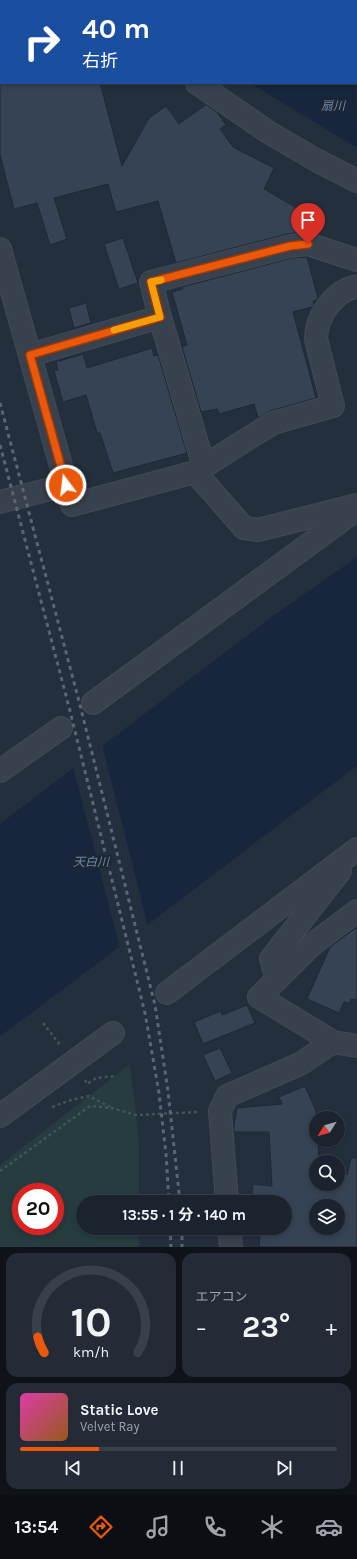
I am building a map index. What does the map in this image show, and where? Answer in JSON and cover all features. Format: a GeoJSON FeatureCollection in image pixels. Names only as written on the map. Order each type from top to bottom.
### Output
{"type":"FeatureCollection","features":[{"type":"Feature","properties":{"kind":"street"},"geometry":{"type":"LineString","coordinates":[[198,84],[268,132],[316,160],[357,181]]}},
{"type":"Feature","properties":{"kind":"street"},"geometry":{"type":"LineString","coordinates":[[357,260],[308,244],[290,246],[151,282],[200,469],[244,528],[258,530],[357,505]]}},
{"type":"Feature","properties":{"kind":"street"},"geometry":{"type":"LineString","coordinates":[[0,249],[72,505],[200,469],[272,423],[332,406],[316,338],[316,328],[320,317],[327,306],[350,287],[357,286]]}},
{"type":"Feature","properties":{"kind":"street"},"geometry":{"type":"LineString","coordinates":[[30,355],[160,317]]}},
{"type":"Feature","properties":{"kind":"street"},"geometry":{"type":"LineString","coordinates":[[0,502],[66,485]]}},
{"type":"Feature","properties":{"kind":"street"},"geometry":{"type":"LineString","coordinates":[[93,703],[357,509]]}},
{"type":"Feature","properties":{"kind":"street"},"geometry":{"type":"LineString","coordinates":[[0,771],[61,728]]}},
{"type":"Feature","properties":{"kind":"street"},"geometry":{"type":"LineString","coordinates":[[277,980],[271,959],[357,850]]}},
{"type":"Feature","properties":{"kind":"street"},"geometry":{"type":"LineString","coordinates":[[167,993],[357,850]]}},
{"type":"Feature","properties":{"kind":"street"},"geometry":{"type":"LineString","coordinates":[[357,912],[314,944],[259,996],[332,1042],[357,1046]]}},
{"type":"Feature","properties":{"kind":"street"},"geometry":{"type":"LineString","coordinates":[[0,1116],[113,1032]]}},
{"type":"Feature","properties":{"kind":"street"},"geometry":{"type":"LineString","coordinates":[[226,1195],[220,1110],[227,1096],[300,1064],[332,1042]]}},
{"type":"Feature","properties":{"kind":"street"},"geometry":{"type":"LineString","coordinates":[[230,1235],[231,1247]]}},
{"type":"Feature","properties":{"kind":"path"},"geometry":{"type":"LineString","coordinates":[[43,1023],[64,1050]]}},
{"type":"Feature","properties":{"kind":"path"},"geometry":{"type":"LineString","coordinates":[[96,1078],[115,1076]]}},
{"type":"Feature","properties":{"kind":"path"},"geometry":{"type":"LineString","coordinates":[[50,1107],[89,1096],[114,1109]]}},
{"type":"Feature","properties":{"kind":"path"},"geometry":{"type":"LineString","coordinates":[[0,1171],[90,1106],[114,1109],[136,1115],[220,1110]]}},
{"type":"Feature","properties":{"kind":"green space"},"geometry":{"type":"Polygon","coordinates":[[[130,1064],[139,1141],[139,1195],[76,1195],[76,1235],[139,1235],[139,1247],[0,1247],[0,1165],[130,1064]]]}},
{"type":"Feature","properties":{"kind":"water","name":"扇川"},"geometry":{"type":"Polygon","coordinates":[[[252,84],[356,84],[357,148],[252,84]]]}},
{"type":"Feature","properties":{"kind":"water","name":"天白川"},"geometry":{"type":"Polygon","coordinates":[[[357,557],[357,766],[0,1036],[0,824],[270,618],[357,557]]]}},
{"type":"Feature","properties":{"kind":"pier"},"geometry":{"type":"Polygon","coordinates":[[[102,744],[148,927],[120,949],[73,766],[102,744]]]}},
{"type":"Feature","properties":{"kind":"building"},"geometry":{"type":"Polygon","coordinates":[[[0,84],[100,84],[122,166],[149,118],[166,106],[179,124],[207,105],[217,112],[226,125],[220,129],[233,147],[274,168],[264,189],[295,207],[302,230],[299,231],[300,232],[287,234],[176,263],[158,201],[116,212],[108,184],[54,198],[67,239],[50,245],[37,203],[14,209],[0,155],[0,84]]]}},
{"type":"Feature","properties":{"kind":"building"},"geometry":{"type":"Polygon","coordinates":[[[123,238],[138,283],[119,289],[104,244],[123,238]]]}},
{"type":"Feature","properties":{"kind":"building"},"geometry":{"type":"Polygon","coordinates":[[[307,257],[318,298],[313,301],[314,305],[312,307],[293,312],[316,398],[270,411],[258,418],[254,404],[219,414],[217,409],[201,412],[182,347],[187,345],[172,292],[183,289],[182,287],[292,258],[307,257]]]}},
{"type":"Feature","properties":{"kind":"building"},"geometry":{"type":"Polygon","coordinates":[[[86,303],[91,323],[74,328],[69,308],[86,303]]]}},
{"type":"Feature","properties":{"kind":"building"},"geometry":{"type":"Polygon","coordinates":[[[152,348],[154,356],[158,355],[187,453],[113,473],[100,433],[97,433],[86,395],[63,402],[54,371],[58,370],[56,362],[83,354],[87,368],[152,348]]]}},
{"type":"Feature","properties":{"kind":"building"},"geometry":{"type":"Polygon","coordinates":[[[357,927],[357,1000],[351,999],[350,1003],[344,1002],[339,1013],[307,999],[330,947],[357,927]]]}},
{"type":"Feature","properties":{"kind":"building"},"geometry":{"type":"Polygon","coordinates":[[[247,1005],[255,1023],[203,1044],[194,1022],[221,1011],[222,1015],[247,1005]]]}},
{"type":"Feature","properties":{"kind":"building"},"geometry":{"type":"Polygon","coordinates":[[[220,1048],[232,1073],[215,1081],[203,1055],[220,1048]]]}},
{"type":"Feature","properties":{"kind":"building"},"geometry":{"type":"Polygon","coordinates":[[[305,1086],[316,1111],[309,1111],[309,1147],[318,1147],[319,1155],[309,1155],[309,1191],[345,1191],[345,1172],[347,1175],[351,1158],[357,1158],[357,1247],[259,1247],[260,1236],[253,1235],[292,1235],[292,1195],[252,1195],[253,1184],[272,1186],[269,1132],[234,1132],[234,1125],[237,1108],[282,1104],[279,1097],[305,1086]]]}},
{"type":"Feature","properties":{"kind":"railway"},"geometry":{"type":"LineString","coordinates":[[0,403],[80,705],[155,1005],[168,1091],[179,1195]]}},
{"type":"Feature","properties":{"kind":"railway"},"geometry":{"type":"LineString","coordinates":[[0,445],[70,711],[145,1013],[159,1093],[166,1154],[169,1195]]}},
{"type":"Feature","properties":{"kind":"railway"},"geometry":{"type":"LineString","coordinates":[[170,1235],[171,1247]]}},
{"type":"Feature","properties":{"kind":"railway"},"geometry":{"type":"LineString","coordinates":[[182,1235],[182,1247]]}},
{"type":"Feature","properties":{"kind":"slow traffic"},"geometry":{"type":"LineString","coordinates":[[114,330],[160,317],[151,282],[161,280]]}},
{"type":"Feature","properties":{"kind":"route"},"geometry":{"type":"LineString","coordinates":[[66,485],[30,355],[160,317],[151,282],[290,246],[308,244]]}}]}
